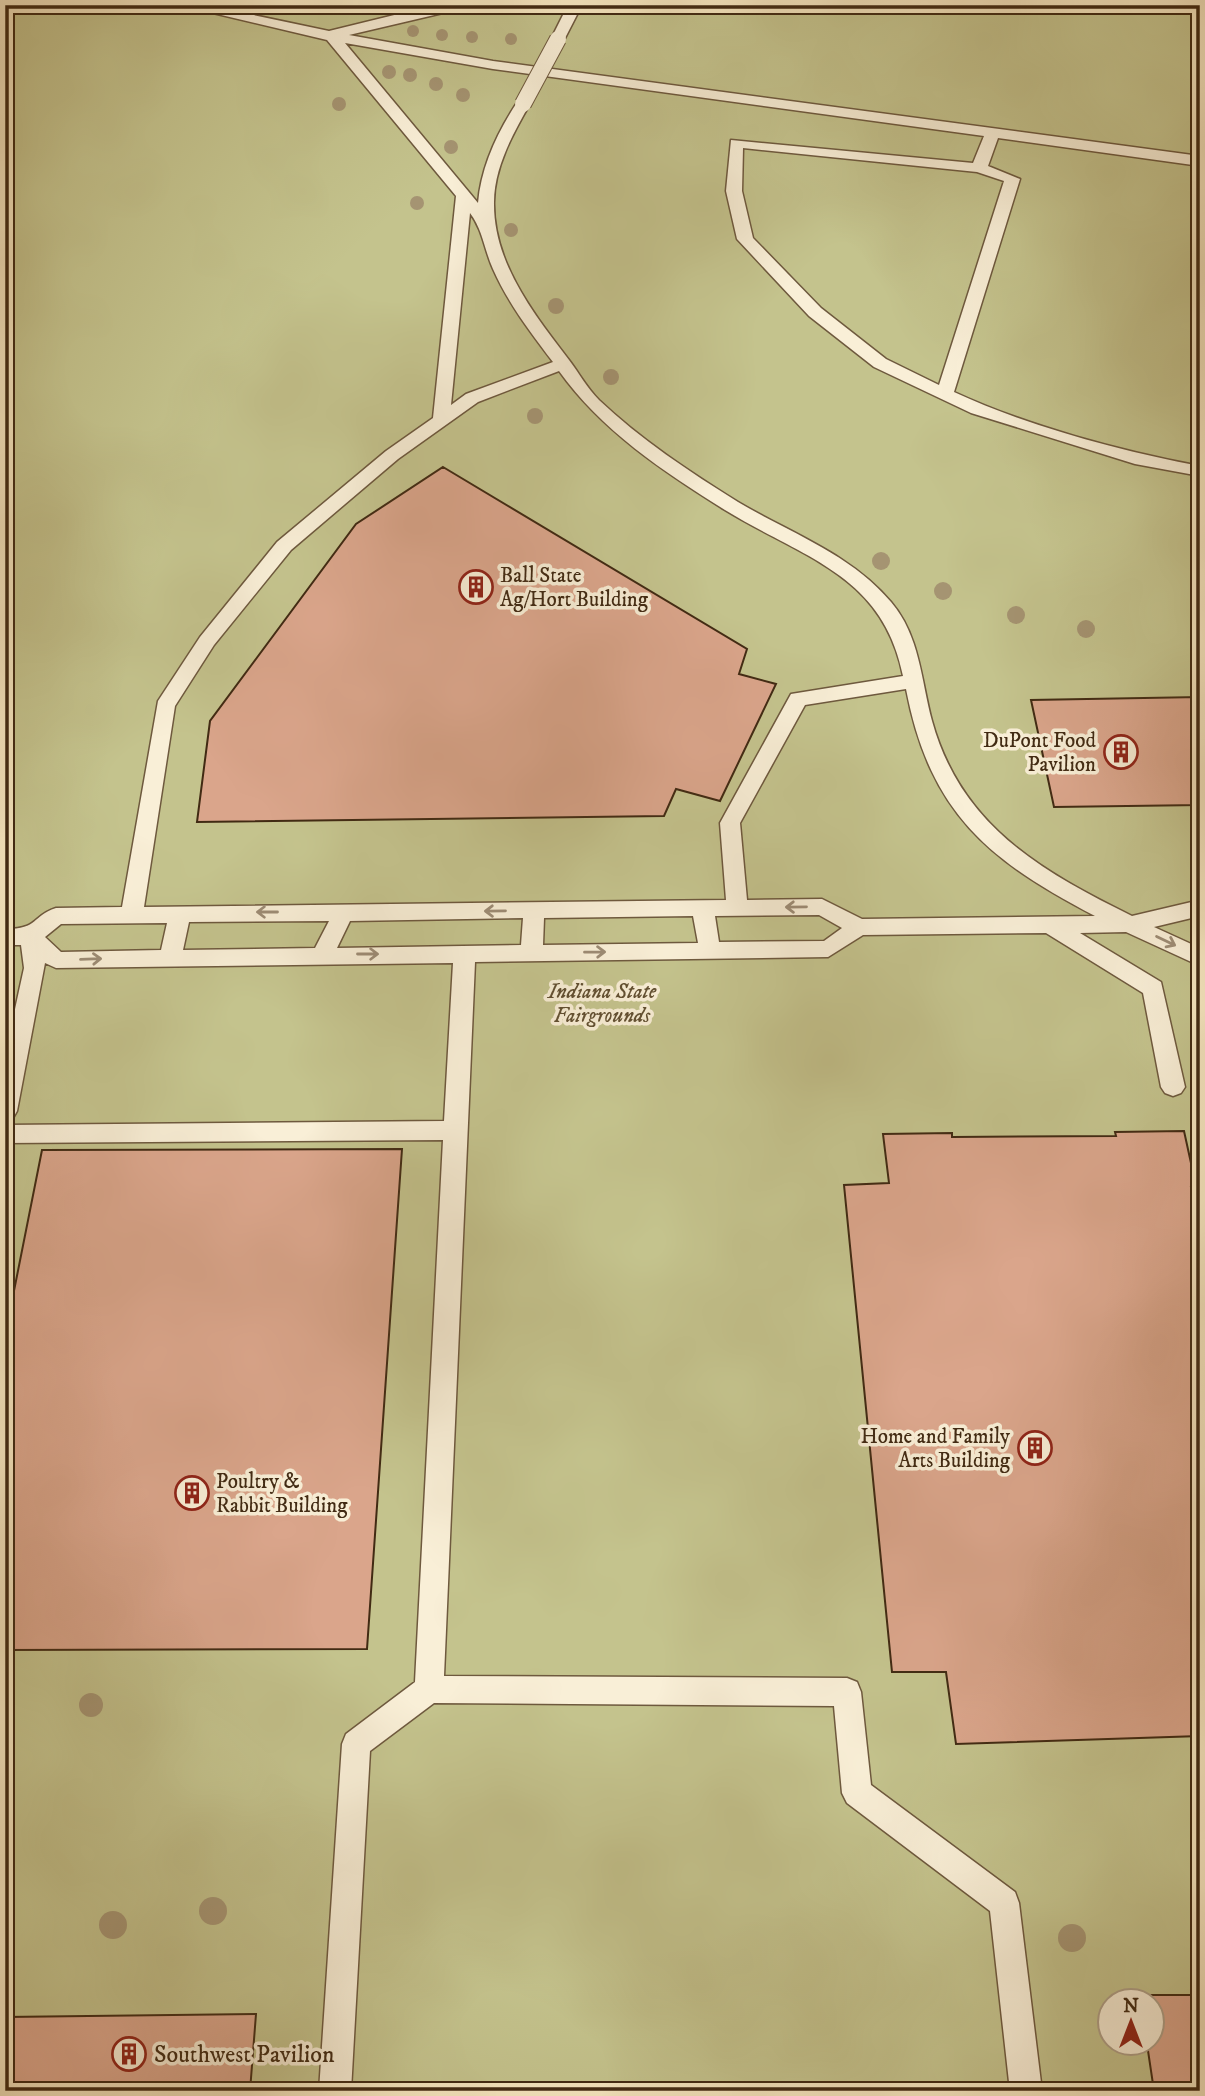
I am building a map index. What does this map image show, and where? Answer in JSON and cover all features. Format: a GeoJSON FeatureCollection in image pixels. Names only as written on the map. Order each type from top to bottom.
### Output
{"type":"FeatureCollection","features":[{"type":"Feature","properties":{"kind":"lane"},"geometry":{"type":"LineString","coordinates":[[186,5],[493,65],[1200,161]]}},
{"type":"Feature","properties":{"kind":"lane"},"geometry":{"type":"LineString","coordinates":[[387,5],[405,16]]}},
{"type":"Feature","properties":{"kind":"lane"},"geometry":{"type":"LineString","coordinates":[[331,35],[405,16],[470,5]]}},
{"type":"Feature","properties":{"kind":"lane"},"geometry":{"type":"LineString","coordinates":[[575,5],[523,104],[504,134],[485,203],[494,254],[523,311],[592,402],[656,453],[732,506],[836,562],[858,579],[887,609],[899,631],[926,735],[945,782],[967,814],[1022,862],[1132,925],[1200,958]]}},
{"type":"Feature","properties":{"kind":"lane"},"geometry":{"type":"LineString","coordinates":[[331,35],[489,226]]}},
{"type":"Feature","properties":{"kind":"lane"},"geometry":{"type":"LineString","coordinates":[[979,168],[993,133]]}},
{"type":"Feature","properties":{"kind":"lane"},"geometry":{"type":"LineString","coordinates":[[945,393],[1012,179],[979,168],[736,143],[734,191],[745,239],[815,312],[874,358],[945,393],[977,408],[1141,460],[1200,471]]}},
{"type":"Feature","properties":{"kind":"lane"},"geometry":{"type":"LineString","coordinates":[[441,420],[464,195]]}},
{"type":"Feature","properties":{"kind":"lane"},"geometry":{"type":"LineString","coordinates":[[132,914],[165,706],[207,642],[284,545],[392,455],[472,398],[563,365]]}},
{"type":"Feature","properties":{"kind":"lane"},"geometry":{"type":"LineString","coordinates":[[737,908],[730,823],[798,699],[913,681]]}},
{"type":"Feature","properties":{"kind":"lane"},"geometry":{"type":"LineString","coordinates":[[5,937],[32,937],[56,916],[132,914],[822,907],[859,927],[1052,926],[1132,925],[1200,908]]}},
{"type":"Feature","properties":{"kind":"lane"},"geometry":{"type":"LineString","coordinates":[[703,909],[710,951]]}},
{"type":"Feature","properties":{"kind":"lane"},"geometry":{"type":"LineString","coordinates":[[532,953],[534,910]]}},
{"type":"Feature","properties":{"kind":"lane"},"geometry":{"type":"LineString","coordinates":[[322,955],[344,912]]}},
{"type":"Feature","properties":{"kind":"lane"},"geometry":{"type":"LineString","coordinates":[[171,957],[180,913]]}},
{"type":"Feature","properties":{"kind":"lane"},"geometry":{"type":"LineString","coordinates":[[1052,926],[1153,988],[1173,1087]]}},
{"type":"Feature","properties":{"kind":"lane"},"geometry":{"type":"LineString","coordinates":[[32,937],[56,960],[828,949],[859,927]]}},
{"type":"Feature","properties":{"kind":"lane"},"geometry":{"type":"LineString","coordinates":[[5,1111],[35,968],[32,937]]}},
{"type":"Feature","properties":{"kind":"lane"},"geometry":{"type":"LineString","coordinates":[[429,1689],[464,954]]}},
{"type":"Feature","properties":{"kind":"lane"},"geometry":{"type":"LineString","coordinates":[[5,1134],[457,1130]]}},
{"type":"Feature","properties":{"kind":"lane"},"geometry":{"type":"LineString","coordinates":[[335,2091],[356,1744],[429,1689],[847,1692],[857,1793],[1004,1903],[1026,2091]]}},
{"type":"Feature","properties":{"kind":"green space","name":"Indiana State Fairgrounds"},"geometry":{"type":"Polygon","coordinates":[[[5,5],[1200,5],[1200,2091],[5,2091],[5,5]]]}},
{"type":"Feature","properties":{"kind":"building","name":"Ball State Ag/Hort Building"},"geometry":{"type":"Polygon","coordinates":[[[443,467],[747,649],[739,674],[776,684],[720,801],[676,789],[664,816],[197,822],[210,721],[356,524],[443,467]]]}},
{"type":"Feature","properties":{"kind":"building","name":"DuPont Food Pavilion"},"geometry":{"type":"Polygon","coordinates":[[[1200,697],[1200,805],[1054,807],[1031,700],[1200,697]]]}},
{"type":"Feature","properties":{"kind":"building","name":"Home and Family Arts Building"},"geometry":{"type":"Polygon","coordinates":[[[1184,1131],[1196,1186],[1191,1187],[1200,1224],[1200,1736],[956,1744],[946,1672],[892,1672],[844,1185],[889,1183],[883,1134],[952,1133],[952,1137],[1116,1136],[1115,1132],[1184,1131]]]}},
{"type":"Feature","properties":{"kind":"building","name":"Poultry & Rabbit Building"},"geometry":{"type":"Polygon","coordinates":[[[402,1149],[367,1649],[5,1650],[5,1336],[42,1150],[402,1149]]]}},
{"type":"Feature","properties":{"kind":"building"},"geometry":{"type":"Polygon","coordinates":[[[1192,1941],[1200,1941],[1200,1988],[1192,1941]]]}},
{"type":"Feature","properties":{"kind":"building"},"geometry":{"type":"Polygon","coordinates":[[[1166,1995],[1200,1995],[1200,2091],[1154,2091],[1149,2058],[1166,2058],[1166,1995]]]}},
{"type":"Feature","properties":{"kind":"building","name":"Southwest Pavilion"},"geometry":{"type":"Polygon","coordinates":[[[256,2014],[250,2091],[5,2091],[5,2017],[256,2014]]]}},
{"type":"Feature","properties":{"kind":"place","name":"Ball State Ag/Hort Building"},"geometry":{"type":"Point","coordinates":[476,587]}},
{"type":"Feature","properties":{"kind":"place","name":"DuPont Food Pavilion"},"geometry":{"type":"Point","coordinates":[1121,752]}},
{"type":"Feature","properties":{"kind":"place","name":"Home and Family Arts Building"},"geometry":{"type":"Point","coordinates":[1035,1448]}},
{"type":"Feature","properties":{"kind":"place","name":"Poultry & Rabbit Building"},"geometry":{"type":"Point","coordinates":[192,1493]}},
{"type":"Feature","properties":{"kind":"place","name":"Southwest Pavilion"},"geometry":{"type":"Point","coordinates":[129,2054]}}]}
